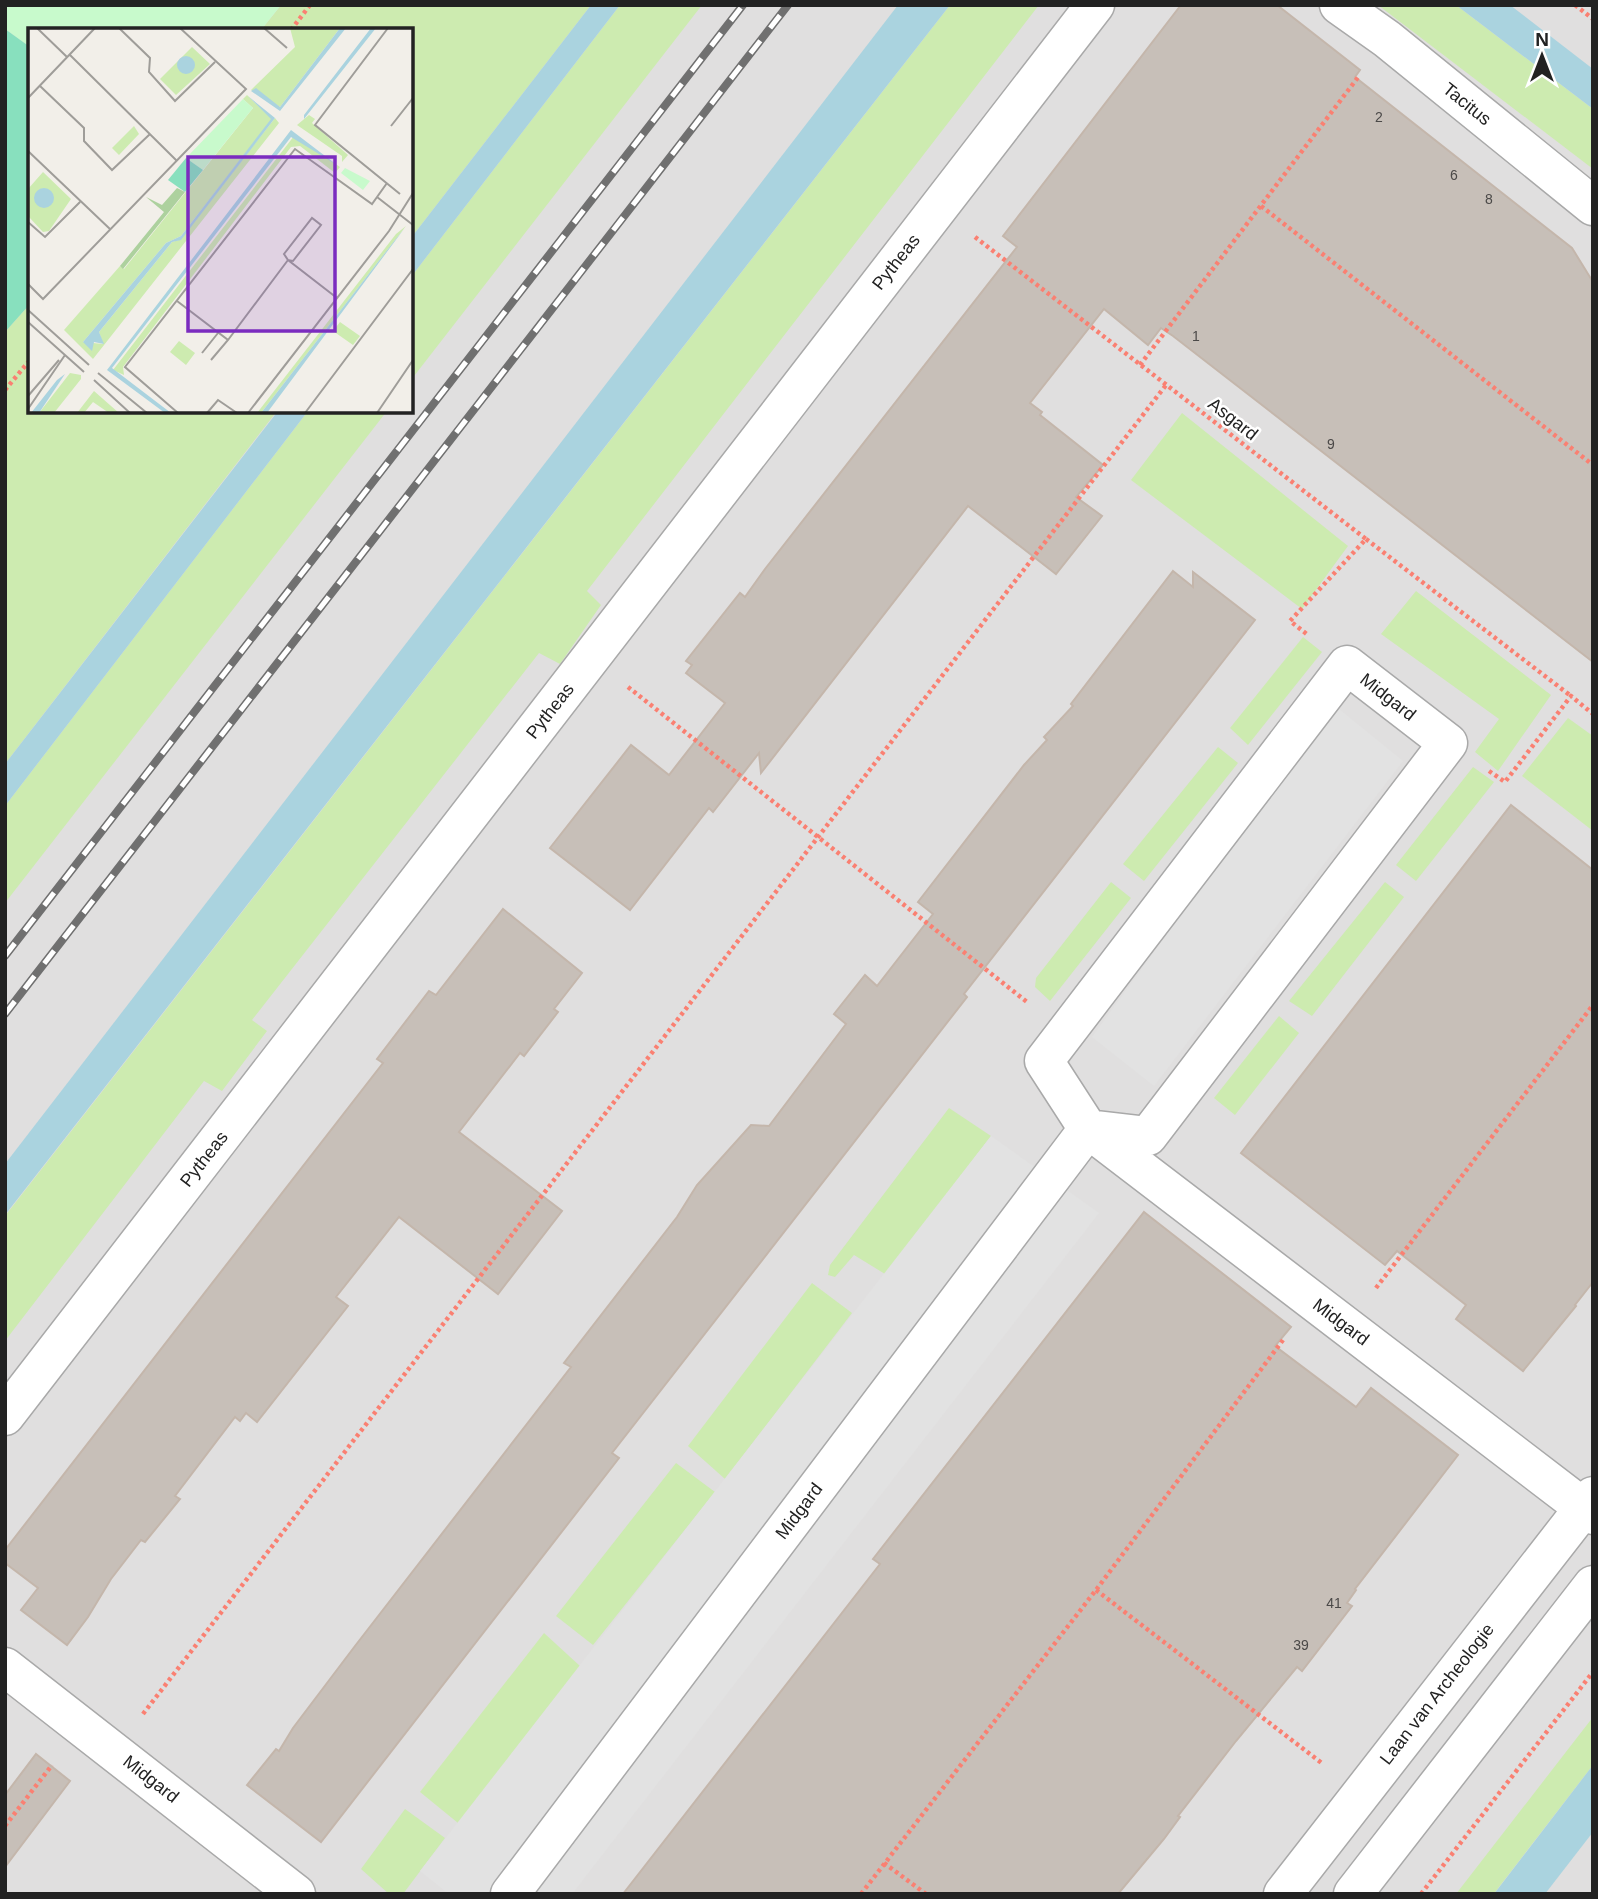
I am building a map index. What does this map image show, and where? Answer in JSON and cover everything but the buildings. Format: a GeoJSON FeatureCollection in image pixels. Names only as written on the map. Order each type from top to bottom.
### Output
{"type":"FeatureCollection","features":[{"type":"Feature","properties":{"kind":"street","name":"Pytheas"},"geometry":{"type":"LineString","coordinates":[[5,1416],[1095,5]]}},
{"type":"Feature","properties":{"kind":"street","name":"Tacitus"},"geometry":{"type":"LineString","coordinates":[[1339,5],[1387,40],[1593,206]]}},
{"type":"Feature","properties":{"kind":"street","name":"Midgard"},"geometry":{"type":"LineString","coordinates":[[1448,743],[1347,665],[1044,1061],[1088,1129],[1590,1506]]}},
{"type":"Feature","properties":{"kind":"street"},"geometry":{"type":"LineString","coordinates":[[1088,1129],[1148,1136],[1448,743]]}},
{"type":"Feature","properties":{"kind":"street","name":"Midgard"},"geometry":{"type":"LineString","coordinates":[[510,1894],[1088,1129]]}},
{"type":"Feature","properties":{"kind":"street","name":"Laan van Archeologie"},"geometry":{"type":"LineString","coordinates":[[1283,1894],[1360,1793],[1590,1506]]}},
{"type":"Feature","properties":{"kind":"street"},"geometry":{"type":"LineString","coordinates":[[1353,1894],[1593,1585]]}},
{"type":"Feature","properties":{"kind":"street","name":"Midgard"},"geometry":{"type":"LineString","coordinates":[[5,1667],[296,1894]]}},
{"type":"Feature","properties":{"kind":"path"},"geometry":{"type":"LineString","coordinates":[[293,28],[310,5]]}},
{"type":"Feature","properties":{"kind":"path"},"geometry":{"type":"LineString","coordinates":[[1576,5],[1593,19]]}},
{"type":"Feature","properties":{"kind":"path"},"geometry":{"type":"LineString","coordinates":[[1140,365],[1387,40]]}},
{"type":"Feature","properties":{"kind":"path"},"geometry":{"type":"LineString","coordinates":[[1261,206],[1593,465]]}},
{"type":"Feature","properties":{"kind":"path","name":"Asgard"},"geometry":{"type":"LineString","coordinates":[[937,209],[1571,696]]}},
{"type":"Feature","properties":{"kind":"path"},"geometry":{"type":"LineString","coordinates":[[5,390],[28,362]]}},
{"type":"Feature","properties":{"kind":"path"},"geometry":{"type":"LineString","coordinates":[[114,1751],[1167,385]]}},
{"type":"Feature","properties":{"kind":"path"},"geometry":{"type":"LineString","coordinates":[[1347,665],[1290,621],[1366,539]]}},
{"type":"Feature","properties":{"kind":"path"},"geometry":{"type":"LineString","coordinates":[[591,658],[1066,1033]]}},
{"type":"Feature","properties":{"kind":"path"},"geometry":{"type":"LineString","coordinates":[[1448,743],[1505,782],[1571,696],[1593,714]]}},
{"type":"Feature","properties":{"kind":"path"},"geometry":{"type":"LineString","coordinates":[[1347,1326],[1593,1005]]}},
{"type":"Feature","properties":{"kind":"path"},"geometry":{"type":"LineString","coordinates":[[860,1894],[1096,1590],[1313,1300]]}},
{"type":"Feature","properties":{"kind":"path"},"geometry":{"type":"LineString","coordinates":[[1096,1590],[1360,1793]]}},
{"type":"Feature","properties":{"kind":"path"},"geometry":{"type":"LineString","coordinates":[[1421,1894],[1593,1672]]}},
{"type":"Feature","properties":{"kind":"path"},"geometry":{"type":"LineString","coordinates":[[5,1826],[81,1726]]}},
{"type":"Feature","properties":{"kind":"path"},"geometry":{"type":"LineString","coordinates":[[884,1863],[926,1894]]}},
{"type":"Feature","properties":{"kind":"shaded area"},"geometry":{"type":"Polygon","coordinates":[[[5,5],[1593,5],[1593,1894],[5,1894],[5,5]]]}},
{"type":"Feature","properties":{"kind":"shaded area"},"geometry":{"type":"Polygon","coordinates":[[[1334,705],[1403,761],[1154,1086],[1092,1037],[1334,705]]]}},
{"type":"Feature","properties":{"kind":"shaded area"},"geometry":{"type":"Polygon","coordinates":[[[991,1136],[1099,1213],[572,1894],[449,1894],[420,1871],[991,1136]]]}},
{"type":"Feature","properties":{"kind":"green space"},"geometry":{"type":"Polygon","coordinates":[[[5,5],[281,5],[263,28],[28,28],[28,46],[5,29],[5,5]]]}},
{"type":"Feature","properties":{"kind":"green space"},"geometry":{"type":"Polygon","coordinates":[[[281,5],[591,5],[413,235],[413,28],[263,28],[281,5]]]}},
{"type":"Feature","properties":{"kind":"green space"},"geometry":{"type":"Polygon","coordinates":[[[620,5],[702,5],[413,377],[413,274],[620,5]]]}},
{"type":"Feature","properties":{"kind":"green space"},"geometry":{"type":"Polygon","coordinates":[[[950,5],[1039,5],[587,591],[601,605],[560,664],[539,653],[252,1020],[267,1031],[222,1091],[204,1081],[5,1341],[5,1216],[950,5]]]}},
{"type":"Feature","properties":{"kind":"green space"},"geometry":{"type":"Polygon","coordinates":[[[1378,5],[1456,5],[1593,109],[1593,169],[1378,5]]]}},
{"type":"Feature","properties":{"kind":"green space"},"geometry":{"type":"Polygon","coordinates":[[[5,29],[28,46],[28,306],[5,332],[5,29]]]}},
{"type":"Feature","properties":{"kind":"green space"},"geometry":{"type":"Polygon","coordinates":[[[28,306],[28,413],[275,413],[5,764],[5,332],[28,306]]]}},
{"type":"Feature","properties":{"kind":"green space"},"geometry":{"type":"Polygon","coordinates":[[[306,413],[385,413],[5,903],[5,806],[306,413]]]}},
{"type":"Feature","properties":{"kind":"green space"},"geometry":{"type":"Polygon","coordinates":[[[1182,413],[1348,546],[1302,609],[1131,480],[1182,413]]]}},
{"type":"Feature","properties":{"kind":"green space"},"geometry":{"type":"Polygon","coordinates":[[[1416,591],[1551,695],[1498,771],[1475,752],[1499,719],[1381,634],[1416,591]]]}},
{"type":"Feature","properties":{"kind":"green space"},"geometry":{"type":"Polygon","coordinates":[[[1303,637],[1322,652],[1248,745],[1230,728],[1303,637]]]}},
{"type":"Feature","properties":{"kind":"green space"},"geometry":{"type":"Polygon","coordinates":[[[1568,718],[1593,736],[1593,831],[1522,776],[1568,718]]]}},
{"type":"Feature","properties":{"kind":"green space"},"geometry":{"type":"Polygon","coordinates":[[[1218,747],[1238,763],[1144,881],[1123,864],[1218,747]]]}},
{"type":"Feature","properties":{"kind":"green space"},"geometry":{"type":"Polygon","coordinates":[[[1473,767],[1494,782],[1416,881],[1396,865],[1473,767]]]}},
{"type":"Feature","properties":{"kind":"green space"},"geometry":{"type":"Polygon","coordinates":[[[1111,882],[1131,898],[1050,1001],[1035,987],[1036,978],[1111,882]]]}},
{"type":"Feature","properties":{"kind":"green space"},"geometry":{"type":"Polygon","coordinates":[[[1385,882],[1404,897],[1312,1016],[1289,1001],[1385,882]]]}},
{"type":"Feature","properties":{"kind":"green space"},"geometry":{"type":"Polygon","coordinates":[[[1279,1016],[1299,1033],[1235,1115],[1214,1098],[1279,1016]]]}},
{"type":"Feature","properties":{"kind":"green space"},"geometry":{"type":"Polygon","coordinates":[[[949,1108],[991,1136],[885,1274],[854,1255],[835,1277],[828,1275],[830,1265],[949,1108]]]}},
{"type":"Feature","properties":{"kind":"green space"},"geometry":{"type":"Polygon","coordinates":[[[812,1283],[852,1313],[725,1479],[688,1446],[812,1283]]]}},
{"type":"Feature","properties":{"kind":"green space"},"geometry":{"type":"Polygon","coordinates":[[[676,1463],[715,1492],[593,1645],[556,1616],[676,1463]]]}},
{"type":"Feature","properties":{"kind":"green space"},"geometry":{"type":"Polygon","coordinates":[[[544,1633],[580,1666],[458,1823],[420,1792],[544,1633]]]}},
{"type":"Feature","properties":{"kind":"green space"},"geometry":{"type":"Polygon","coordinates":[[[1593,1717],[1593,1765],[1494,1894],[1456,1894],[1593,1717]]]}},
{"type":"Feature","properties":{"kind":"green space"},"geometry":{"type":"Polygon","coordinates":[[[405,1809],[445,1838],[403,1894],[389,1894],[361,1869],[405,1809]]]}},
{"type":"Feature","properties":{"kind":"water"},"geometry":{"type":"Polygon","coordinates":[[[591,5],[620,5],[413,274],[413,235],[591,5]]]}},
{"type":"Feature","properties":{"kind":"water"},"geometry":{"type":"Polygon","coordinates":[[[898,5],[950,5],[5,1215],[5,1164],[898,5]]]}},
{"type":"Feature","properties":{"kind":"water"},"geometry":{"type":"Polygon","coordinates":[[[1456,5],[1510,5],[1593,69],[1593,109],[1456,5]]]}},
{"type":"Feature","properties":{"kind":"water"},"geometry":{"type":"Polygon","coordinates":[[[276,413],[306,413],[5,806],[5,764],[276,413]]]}},
{"type":"Feature","properties":{"kind":"water"},"geometry":{"type":"Polygon","coordinates":[[[1593,1765],[1593,1832],[1545,1894],[1494,1894],[1593,1765]]]}},
{"type":"Feature","properties":{"kind":"railway"},"geometry":{"type":"LineString","coordinates":[[5,956],[743,5]]}},
{"type":"Feature","properties":{"kind":"railway"},"geometry":{"type":"LineString","coordinates":[[5,1014],[788,5]]}}]}
